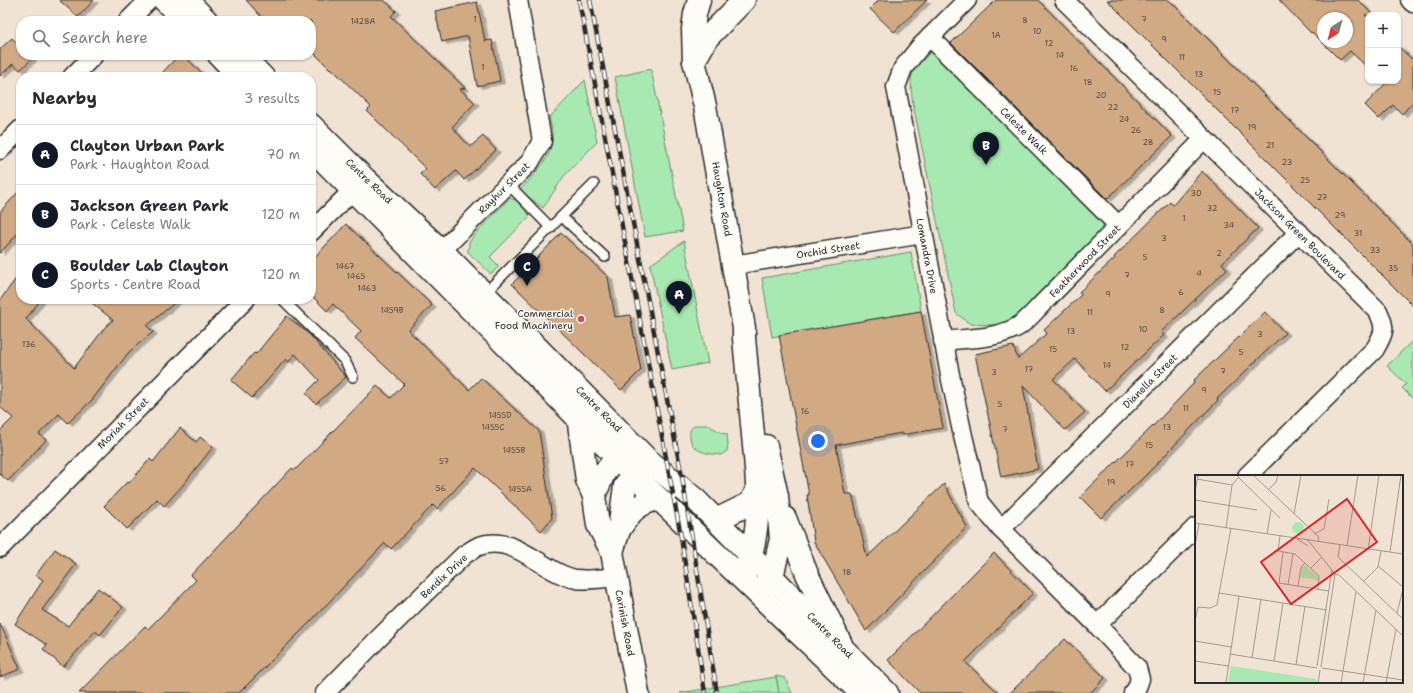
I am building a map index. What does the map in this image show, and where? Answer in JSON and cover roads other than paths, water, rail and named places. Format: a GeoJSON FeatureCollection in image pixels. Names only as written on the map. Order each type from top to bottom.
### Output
{"type":"FeatureCollection","features":[{"type":"Feature","properties":{"kind":"main road"},"geometry":{"type":"LineString","coordinates":[[164,0],[180,16]]}},
{"type":"Feature","properties":{"kind":"main road"},"geometry":{"type":"LineString","coordinates":[[187,0],[202,16]]}},
{"type":"Feature","properties":{"kind":"main road","name":"Haughton Road"},"geometry":{"type":"LineString","coordinates":[[699,0],[693,29],[694,61],[705,106],[744,328],[744,338],[767,492],[781,539],[772,577],[758,594]]}},
{"type":"Feature","properties":{"kind":"main road"},"geometry":{"type":"LineString","coordinates":[[694,61],[707,38],[738,2]]}},
{"type":"Feature","properties":{"kind":"main road"},"geometry":{"type":"LineString","coordinates":[[224,60],[235,72]]}},
{"type":"Feature","properties":{"kind":"main road"},"geometry":{"type":"LineString","coordinates":[[246,60],[258,72]]}},
{"type":"Feature","properties":{"kind":"main road","name":"Centre Road"},"geometry":{"type":"LineString","coordinates":[[316,129],[365,179],[578,417],[617,457]]}},
{"type":"Feature","properties":{"kind":"main road","name":"Centre Road"},"geometry":{"type":"LineString","coordinates":[[316,153],[352,190],[435,257],[484,294],[638,460],[696,500],[887,693]]}},
{"type":"Feature","properties":{"kind":"main road","name":"Carinish Road"},"geometry":{"type":"LineString","coordinates":[[578,417],[587,480],[594,496],[598,525],[612,552],[638,693]]}},
{"type":"Feature","properties":{"kind":"main road"},"geometry":{"type":"LineString","coordinates":[[594,496],[604,473],[617,457],[638,460]]}},
{"type":"Feature","properties":{"kind":"main road","name":"Centre Road"},"geometry":{"type":"LineString","coordinates":[[638,460],[658,499],[861,693]]}},
{"type":"Feature","properties":{"kind":"main road","name":"Carinish Road"},"geometry":{"type":"LineString","coordinates":[[612,552],[619,530],[625,486],[638,460]]}},
{"type":"Feature","properties":{"kind":"main road"},"geometry":{"type":"LineString","coordinates":[[716,520],[724,515],[739,510],[767,492],[842,647]]}},
{"type":"Feature","properties":{"kind":"main road","name":"Haughton Road"},"geometry":{"type":"LineString","coordinates":[[742,578],[752,555],[757,523],[767,492]]}},
{"type":"Feature","properties":{"kind":"main road"},"geometry":{"type":"LineString","coordinates":[[619,530],[628,515],[644,502],[658,499]]}},
{"type":"Feature","properties":{"kind":"street"},"geometry":{"type":"LineString","coordinates":[[133,16],[148,0]]}},
{"type":"Feature","properties":{"kind":"street","name":"Rayhur Street"},"geometry":{"type":"LineString","coordinates":[[435,257],[530,162],[542,141],[518,0]]}},
{"type":"Feature","properties":{"kind":"street","name":"Lomandra Drive"},"geometry":{"type":"LineString","coordinates":[[967,0],[930,38],[918,48],[903,68],[896,87],[963,436],[979,502],[1001,529],[1097,625],[1137,668],[1140,679],[1136,690],[1133,693]]}},
{"type":"Feature","properties":{"kind":"street","name":"Jackson Green Boulevard"},"geometry":{"type":"LineString","coordinates":[[1064,0],[1378,311],[1384,324],[1382,337],[1376,348],[1248,475]]}},
{"type":"Feature","properties":{"kind":"street"},"geometry":{"type":"LineString","coordinates":[[1410,0],[1413,3]]}},
{"type":"Feature","properties":{"kind":"street","name":"Celeste Walk"},"geometry":{"type":"LineString","coordinates":[[930,38],[1119,226]]}},
{"type":"Feature","properties":{"kind":"street"},"geometry":{"type":"LineString","coordinates":[[77,72],[89,60]]}},
{"type":"Feature","properties":{"kind":"street"},"geometry":{"type":"LineString","coordinates":[[0,150],[16,134]]}},
{"type":"Feature","properties":{"kind":"street","name":"Featherwood Street"},"geometry":{"type":"LineString","coordinates":[[944,341],[1003,333],[1019,325],[1044,302],[1204,139]]}},
{"type":"Feature","properties":{"kind":"street"},"geometry":{"type":"LineString","coordinates":[[316,227],[352,190]]}},
{"type":"Feature","properties":{"kind":"street","name":"Dianella Street"},"geometry":{"type":"LineString","coordinates":[[1001,529],[1299,232]]}},
{"type":"Feature","properties":{"kind":"street","name":"Orchid Street"},"geometry":{"type":"LineString","coordinates":[[733,265],[923,234]]}},
{"type":"Feature","properties":{"kind":"street","name":"Moriah Street"},"geometry":{"type":"LineString","coordinates":[[0,548],[241,304]]}},
{"type":"Feature","properties":{"kind":"street"},"geometry":{"type":"LineString","coordinates":[[1097,625],[1195,528]]}},
{"type":"Feature","properties":{"kind":"street","name":"Bendix Drive"},"geometry":{"type":"LineString","coordinates":[[325,693],[465,554],[479,546],[497,544],[516,549],[555,572],[576,579],[616,577]]}},
{"type":"Feature","properties":{"kind":"lane"},"geometry":{"type":"LineString","coordinates":[[508,184],[551,228]]}},
{"type":"Feature","properties":{"kind":"lane"},"geometry":{"type":"LineString","coordinates":[[484,294],[594,184]]}},
{"type":"Feature","properties":{"kind":"lane"},"geometry":{"type":"LineString","coordinates":[[562,217],[605,257]]}},
{"type":"Feature","properties":{"kind":"lane"},"geometry":{"type":"LineString","coordinates":[[287,304],[345,361],[353,377]]}},
{"type":"Feature","properties":{"kind":"railway"},"geometry":{"type":"LineString","coordinates":[[579,0],[680,531],[705,693]]}},
{"type":"Feature","properties":{"kind":"railway"},"geometry":{"type":"LineString","coordinates":[[590,0],[682,477],[717,693]]}},
{"type":"Feature","properties":{"kind":"place","name":"Jackson Green Park"},"geometry":{"type":"Point","coordinates":[986,165]}},
{"type":"Feature","properties":{"kind":"place","name":"Boulder Lab Clayton"},"geometry":{"type":"Point","coordinates":[527,286]}},
{"type":"Feature","properties":{"kind":"place","name":"Clayton Urban Park"},"geometry":{"type":"Point","coordinates":[679,314]}},
{"type":"Feature","properties":{"kind":"place","name":"Commercial Food Machinery"},"geometry":{"type":"Point","coordinates":[581,319]}}]}
